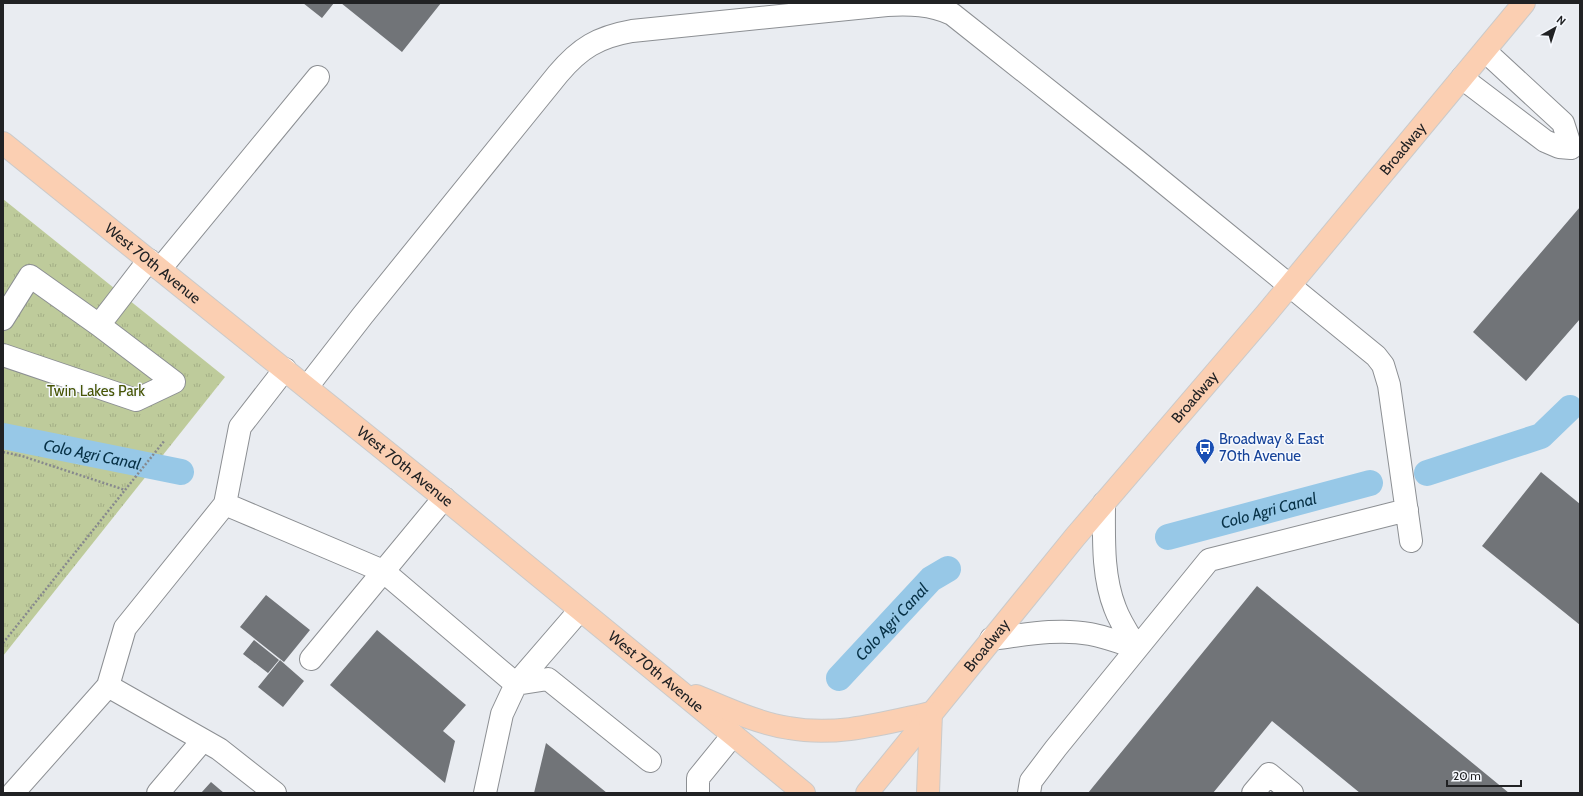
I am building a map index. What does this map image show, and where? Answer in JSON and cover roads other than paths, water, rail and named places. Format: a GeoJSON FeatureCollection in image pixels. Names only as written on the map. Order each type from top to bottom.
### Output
{"type":"FeatureCollection","features":[{"type":"Feature","properties":{"kind":"main road","name":"Broadway"},"geometry":{"type":"LineString","coordinates":[[867,793],[991,639],[1104,503],[1290,284],[1524,3]]}},
{"type":"Feature","properties":{"kind":"main road","name":"West 70th Avenue"},"geometry":{"type":"LineString","coordinates":[[3,142],[444,498],[804,793]]}},
{"type":"Feature","properties":{"kind":"main road"},"geometry":{"type":"LineString","coordinates":[[676,688],[750,718],[788,728],[803,730],[829,731],[863,728],[931,713],[928,793]]}},
{"type":"Feature","properties":{"kind":"lane"},"geometry":{"type":"LineString","coordinates":[[307,387],[367,310],[570,60],[585,48],[600,40],[632,30],[887,5],[920,4],[941,9],[952,14],[1290,284],[1365,346],[1384,365],[1389,385],[1411,541]]}},
{"type":"Feature","properties":{"kind":"lane"},"geometry":{"type":"LineString","coordinates":[[1462,78],[1545,141],[1559,147],[1576,143],[1563,123],[1485,51]]}},
{"type":"Feature","properties":{"kind":"lane"},"geometry":{"type":"LineString","coordinates":[[100,325],[318,77]]}},
{"type":"Feature","properties":{"kind":"lane"},"geometry":{"type":"LineString","coordinates":[[3,319],[30,276],[100,325],[174,382],[136,400],[3,355]]}},
{"type":"Feature","properties":{"kind":"lane"},"geometry":{"type":"LineString","coordinates":[[13,793],[108,686],[125,628],[225,504],[240,427],[285,370]]}},
{"type":"Feature","properties":{"kind":"lane"},"geometry":{"type":"LineString","coordinates":[[311,659],[444,498]]}},
{"type":"Feature","properties":{"kind":"lane"},"geometry":{"type":"LineString","coordinates":[[1104,503],[1104,538],[1109,586],[1121,622],[1137,648]]}},
{"type":"Feature","properties":{"kind":"lane"},"geometry":{"type":"LineString","coordinates":[[225,504],[383,571],[516,684],[548,679],[650,761]]}},
{"type":"Feature","properties":{"kind":"lane"},"geometry":{"type":"LineString","coordinates":[[1029,793],[1031,781],[1056,748],[1209,560],[1407,510]]}},
{"type":"Feature","properties":{"kind":"lane"},"geometry":{"type":"LineString","coordinates":[[485,793],[502,714],[516,684],[580,610]]}},
{"type":"Feature","properties":{"kind":"lane"},"geometry":{"type":"LineString","coordinates":[[991,639],[1030,634],[1076,632],[1106,638],[1137,648]]}},
{"type":"Feature","properties":{"kind":"lane"},"geometry":{"type":"LineString","coordinates":[[108,686],[219,750],[275,793]]}},
{"type":"Feature","properties":{"kind":"lane"},"geometry":{"type":"LineString","coordinates":[[698,793],[698,778],[733,735]]}},
{"type":"Feature","properties":{"kind":"lane"},"geometry":{"type":"LineString","coordinates":[[158,793],[203,740]]}},
{"type":"Feature","properties":{"kind":"lane"},"geometry":{"type":"LineString","coordinates":[[1253,793],[1269,774],[1292,793]]}},
{"type":"Feature","properties":{"kind":"waterway","name":"Colo Agri Canal"},"geometry":{"type":"LineString","coordinates":[[1427,473],[1541,436],[1570,408]]}},
{"type":"Feature","properties":{"kind":"waterway","name":"Colo Agri Canal"},"geometry":{"type":"LineString","coordinates":[[3,436],[181,472]]}},
{"type":"Feature","properties":{"kind":"waterway","name":"Colo Agri Canal"},"geometry":{"type":"LineString","coordinates":[[1168,537],[1370,483]]}},
{"type":"Feature","properties":{"kind":"waterway","name":"Colo Agri Canal"},"geometry":{"type":"LineString","coordinates":[[839,678],[931,579],[948,569]]}},
{"type":"Feature","properties":{"kind":"place","name":"Broadway & East 70th Avenue"},"geometry":{"type":"Point","coordinates":[1205,465]}},
{"type":"Feature","properties":{"kind":"park label","name":"Twin Lakes Park"},"geometry":{"type":"Point","coordinates":[96,391]}}]}
